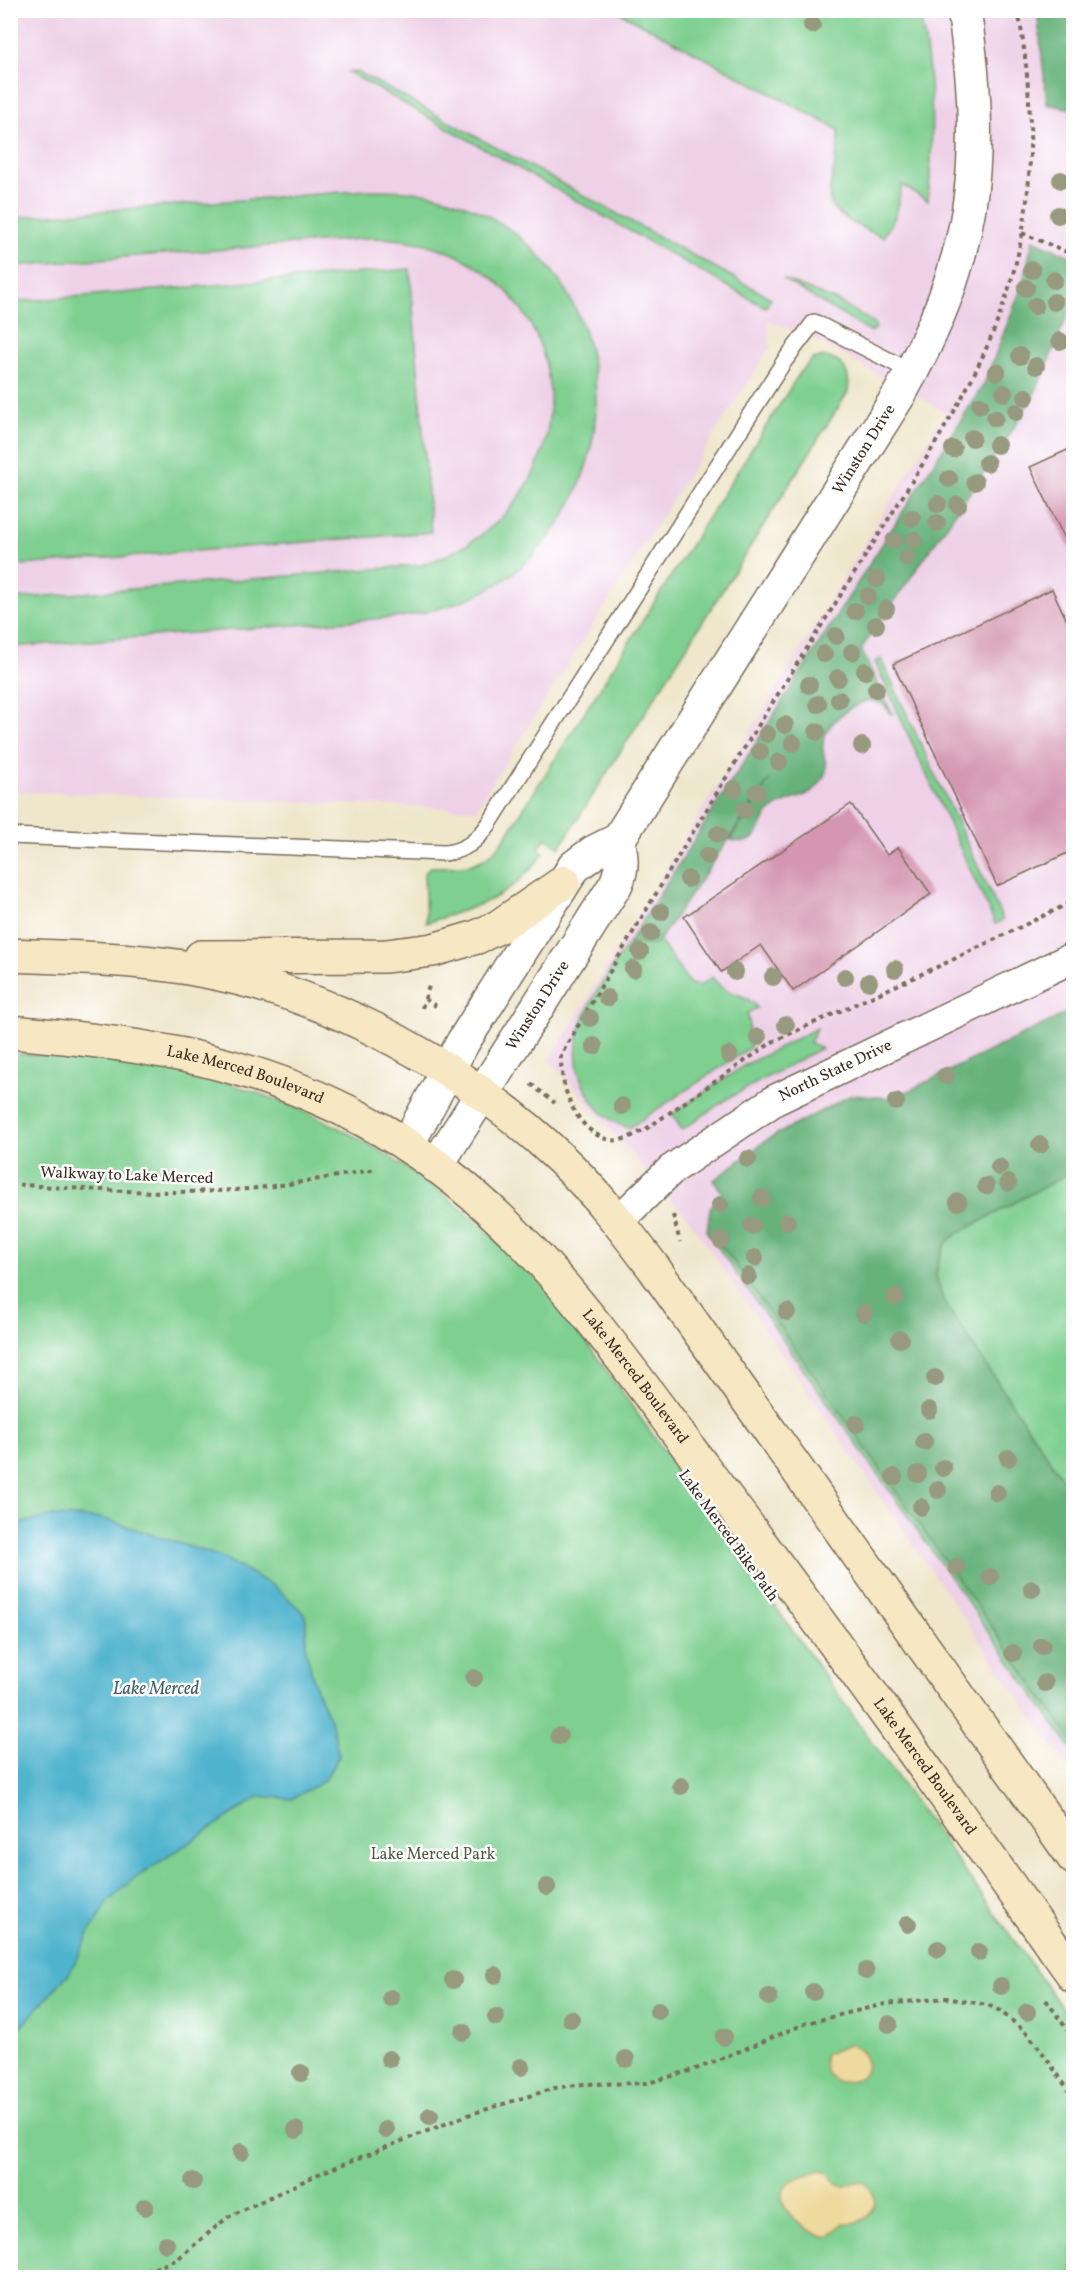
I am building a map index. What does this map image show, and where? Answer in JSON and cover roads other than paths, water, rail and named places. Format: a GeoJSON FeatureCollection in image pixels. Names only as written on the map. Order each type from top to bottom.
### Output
{"type":"FeatureCollection","features":[{"type":"Feature","properties":{"kind":"main road"},"geometry":{"type":"LineString","coordinates":[[66,958],[360,957],[409,954],[433,950],[477,937],[520,914],[564,882]]}},
{"type":"Feature","properties":{"kind":"main road"},"geometry":{"type":"LineString","coordinates":[[10,955],[148,962],[226,975],[305,1000],[361,1023],[446,1071],[482,1095],[556,1154],[618,1221],[1074,1858]]}},
{"type":"Feature","properties":{"kind":"main road","name":"Lake Merced Boulevard"},"geometry":{"type":"LineString","coordinates":[[10,1032],[122,1043],[216,1061],[314,1096],[396,1156],[436,1166],[509,1226],[569,1291],[847,1656],[1074,1976]]}},
{"type":"Feature","properties":{"kind":"street","name":"Winston Drive"},"geometry":{"type":"LineString","coordinates":[[396,1156],[446,1071],[564,882],[583,859],[618,840],[912,372],[932,333],[959,262],[974,184],[975,94],[964,10]]}},
{"type":"Feature","properties":{"kind":"street","name":"Winston Drive"},"geometry":{"type":"LineString","coordinates":[[436,1166],[616,884],[621,872],[622,858],[618,840]]}},
{"type":"Feature","properties":{"kind":"street","name":"North State Drive"},"geometry":{"type":"LineString","coordinates":[[618,1221],[671,1170],[775,1100],[1074,957]]}},
{"type":"Feature","properties":{"kind":"lane"},"geometry":{"type":"LineString","coordinates":[[10,836],[444,853],[456,852],[468,846],[480,836],[783,363],[814,322],[912,372]]}},
{"type":"Feature","properties":{"kind":"water","name":"Lake Merced"},"geometry":{"type":"Polygon","coordinates":[[[50,1516],[101,1518],[222,1557],[277,1588],[306,1615],[306,1651],[316,1689],[332,1724],[339,1756],[324,1781],[292,1799],[260,1796],[131,1881],[109,1901],[92,1928],[70,1972],[11,2038],[11,1526],[50,1516]]]}},
{"type":"Feature","properties":{"kind":"park label","name":"Lake Merced Park"},"geometry":{"type":"Point","coordinates":[433,1855]}}]}
